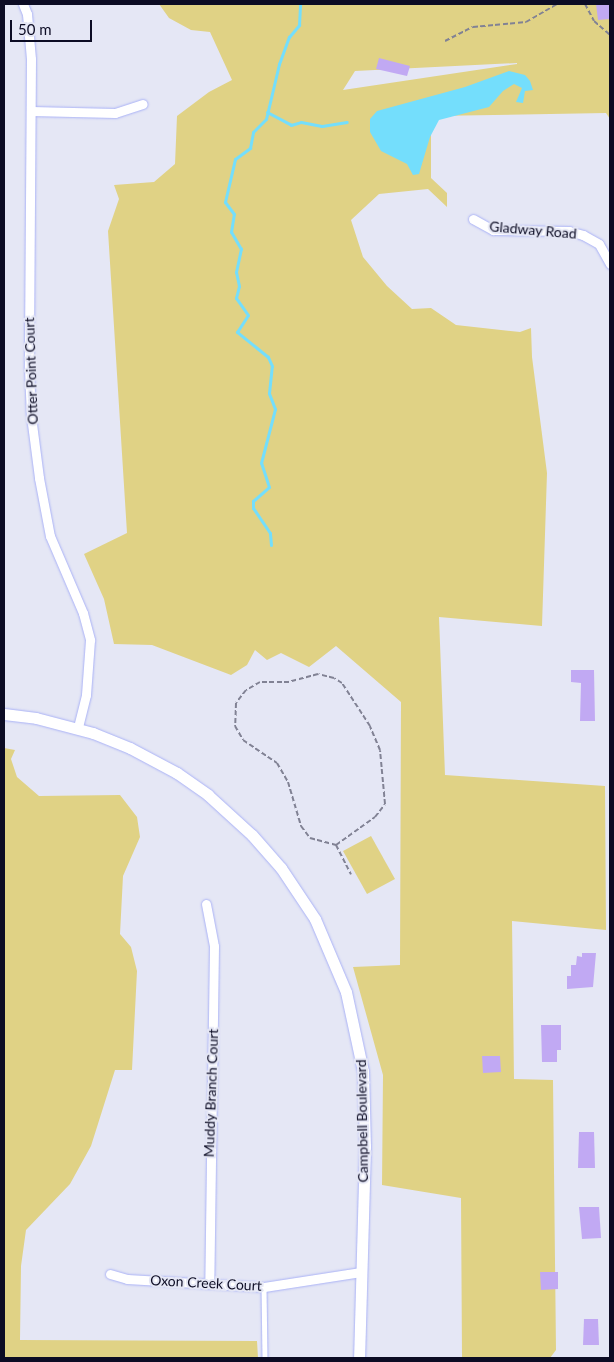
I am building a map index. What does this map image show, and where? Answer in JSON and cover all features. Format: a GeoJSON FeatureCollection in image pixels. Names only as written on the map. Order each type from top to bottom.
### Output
{"type":"FeatureCollection","features":[{"type":"Feature","properties":{"kind":"street","name":"Otter Point Court"},"geometry":{"type":"LineString","coordinates":[[23,4],[27,14],[31,59],[29,369],[31,416],[38,478],[50,536],[83,613],[90,640],[86,695],[78,728]]}},
{"type":"Feature","properties":{"kind":"street"},"geometry":{"type":"LineString","coordinates":[[31,112],[115,113],[142,104]]}},
{"type":"Feature","properties":{"kind":"street","name":"Gladway Road"},"geometry":{"type":"LineString","coordinates":[[473,219],[493,230],[568,231],[583,235],[599,244],[610,264]]}},
{"type":"Feature","properties":{"kind":"street","name":"Campbell Boulevard"},"geometry":{"type":"LineString","coordinates":[[4,714],[78,728],[146,756],[177,773],[223,807],[280,868],[322,934],[351,1008],[363,1071],[365,1146],[359,1358]]}},
{"type":"Feature","properties":{"kind":"street","name":"Muddy Branch Court"},"geometry":{"type":"LineString","coordinates":[[206,904],[214,946],[209,1284]]}},
{"type":"Feature","properties":{"kind":"street","name":"Oxon Creek Court"},"geometry":{"type":"LineString","coordinates":[[110,1274],[127,1279],[264,1286],[361,1272]]}},
{"type":"Feature","properties":{"kind":"lane"},"geometry":{"type":"LineString","coordinates":[[264,1286],[265,1358]]}},
{"type":"Feature","properties":{"kind":"path"},"geometry":{"type":"LineString","coordinates":[[445,41],[473,27],[526,22],[557,4]]}},
{"type":"Feature","properties":{"kind":"path"},"geometry":{"type":"LineString","coordinates":[[586,4],[594,21],[610,34]]}},
{"type":"Feature","properties":{"kind":"path"},"geometry":{"type":"LineString","coordinates":[[336,845],[375,817],[384,804],[380,750],[370,726],[342,683],[334,678],[318,674],[289,682],[260,682],[246,690],[236,703],[235,726],[243,740],[277,763],[288,782],[301,826],[310,838],[336,845],[351,874]]}},
{"type":"Feature","properties":{"kind":"shaded area"},"geometry":{"type":"Polygon","coordinates":[[[159,4],[610,4],[610,119],[606,113],[431,116],[431,178],[447,193],[447,207],[428,189],[379,194],[351,220],[363,257],[387,286],[412,309],[431,308],[456,325],[520,332],[531,328],[532,357],[547,473],[542,626],[439,617],[445,775],[605,786],[606,930],[512,921],[514,1079],[553,1080],[556,1350],[550,1358],[462,1358],[461,1198],[382,1185],[383,1075],[353,967],[400,965],[401,702],[336,646],[309,667],[281,653],[267,660],[255,650],[247,665],[231,675],[152,645],[114,644],[104,599],[84,554],[127,533],[108,231],[119,199],[114,185],[154,182],[175,164],[177,116],[209,92],[232,80],[210,32],[191,30],[169,18],[159,4]],[[517,64],[355,71],[343,90],[517,64]]]}},
{"type":"Feature","properties":{"kind":"shaded area"},"geometry":{"type":"Polygon","coordinates":[[[4,748],[15,750],[11,759],[17,777],[39,796],[120,795],[137,817],[140,837],[123,876],[120,934],[131,947],[137,971],[132,1070],[115,1070],[91,1146],[70,1184],[26,1230],[21,1266],[20,1340],[257,1341],[258,1358],[4,1358],[4,748]]]}},
{"type":"Feature","properties":{"kind":"shaded area"},"geometry":{"type":"Polygon","coordinates":[[[371,836],[395,879],[367,894],[343,851],[371,836]]]}},
{"type":"Feature","properties":{"kind":"water"},"geometry":{"type":"Polygon","coordinates":[[[509,71],[525,75],[530,81],[533,90],[525,91],[523,103],[516,102],[522,88],[514,84],[503,91],[489,107],[439,120],[430,137],[419,174],[413,175],[407,164],[381,151],[370,132],[370,119],[377,111],[465,87],[509,71]]]}},
{"type":"Feature","properties":{"kind":"building"},"geometry":{"type":"Polygon","coordinates":[[[596,4],[610,4],[610,19],[598,20],[596,4]]]}},
{"type":"Feature","properties":{"kind":"building"},"geometry":{"type":"Polygon","coordinates":[[[379,58],[410,66],[407,76],[376,69],[379,58]]]}},
{"type":"Feature","properties":{"kind":"building"},"geometry":{"type":"Polygon","coordinates":[[[571,670],[594,670],[595,721],[580,721],[581,683],[571,682],[571,670]]]}},
{"type":"Feature","properties":{"kind":"building"},"geometry":{"type":"Polygon","coordinates":[[[582,953],[596,953],[593,987],[567,989],[567,976],[571,976],[571,965],[576,965],[577,956],[582,957],[582,953]]]}},
{"type":"Feature","properties":{"kind":"building"},"geometry":{"type":"Polygon","coordinates":[[[541,1025],[561,1025],[561,1050],[557,1050],[557,1062],[542,1062],[541,1025]]]}},
{"type":"Feature","properties":{"kind":"building"},"geometry":{"type":"Polygon","coordinates":[[[482,1056],[500,1056],[501,1072],[483,1073],[482,1056]]]}},
{"type":"Feature","properties":{"kind":"building"},"geometry":{"type":"Polygon","coordinates":[[[579,1132],[594,1132],[595,1168],[578,1168],[579,1132]]]}},
{"type":"Feature","properties":{"kind":"building"},"geometry":{"type":"Polygon","coordinates":[[[579,1207],[599,1207],[601,1238],[582,1239],[579,1207]]]}},
{"type":"Feature","properties":{"kind":"building"},"geometry":{"type":"Polygon","coordinates":[[[540,1272],[558,1272],[558,1289],[541,1290],[540,1272]]]}},
{"type":"Feature","properties":{"kind":"building"},"geometry":{"type":"Polygon","coordinates":[[[584,1319],[598,1319],[599,1345],[583,1345],[584,1319]]]}},
{"type":"Feature","properties":{"kind":"waterway"},"geometry":{"type":"LineString","coordinates":[[271,545],[270,533],[253,508],[253,501],[269,487],[261,463],[275,409],[269,393],[272,366],[268,357],[237,332],[248,315],[236,298],[239,286],[236,272],[241,249],[231,232],[234,214],[225,202],[235,159],[250,148],[253,132],[266,119],[279,64],[289,37],[299,25],[300,4]]}},
{"type":"Feature","properties":{"kind":"waterway"},"geometry":{"type":"LineString","coordinates":[[267,112],[291,125],[301,122],[322,126],[347,122]]}}]}
